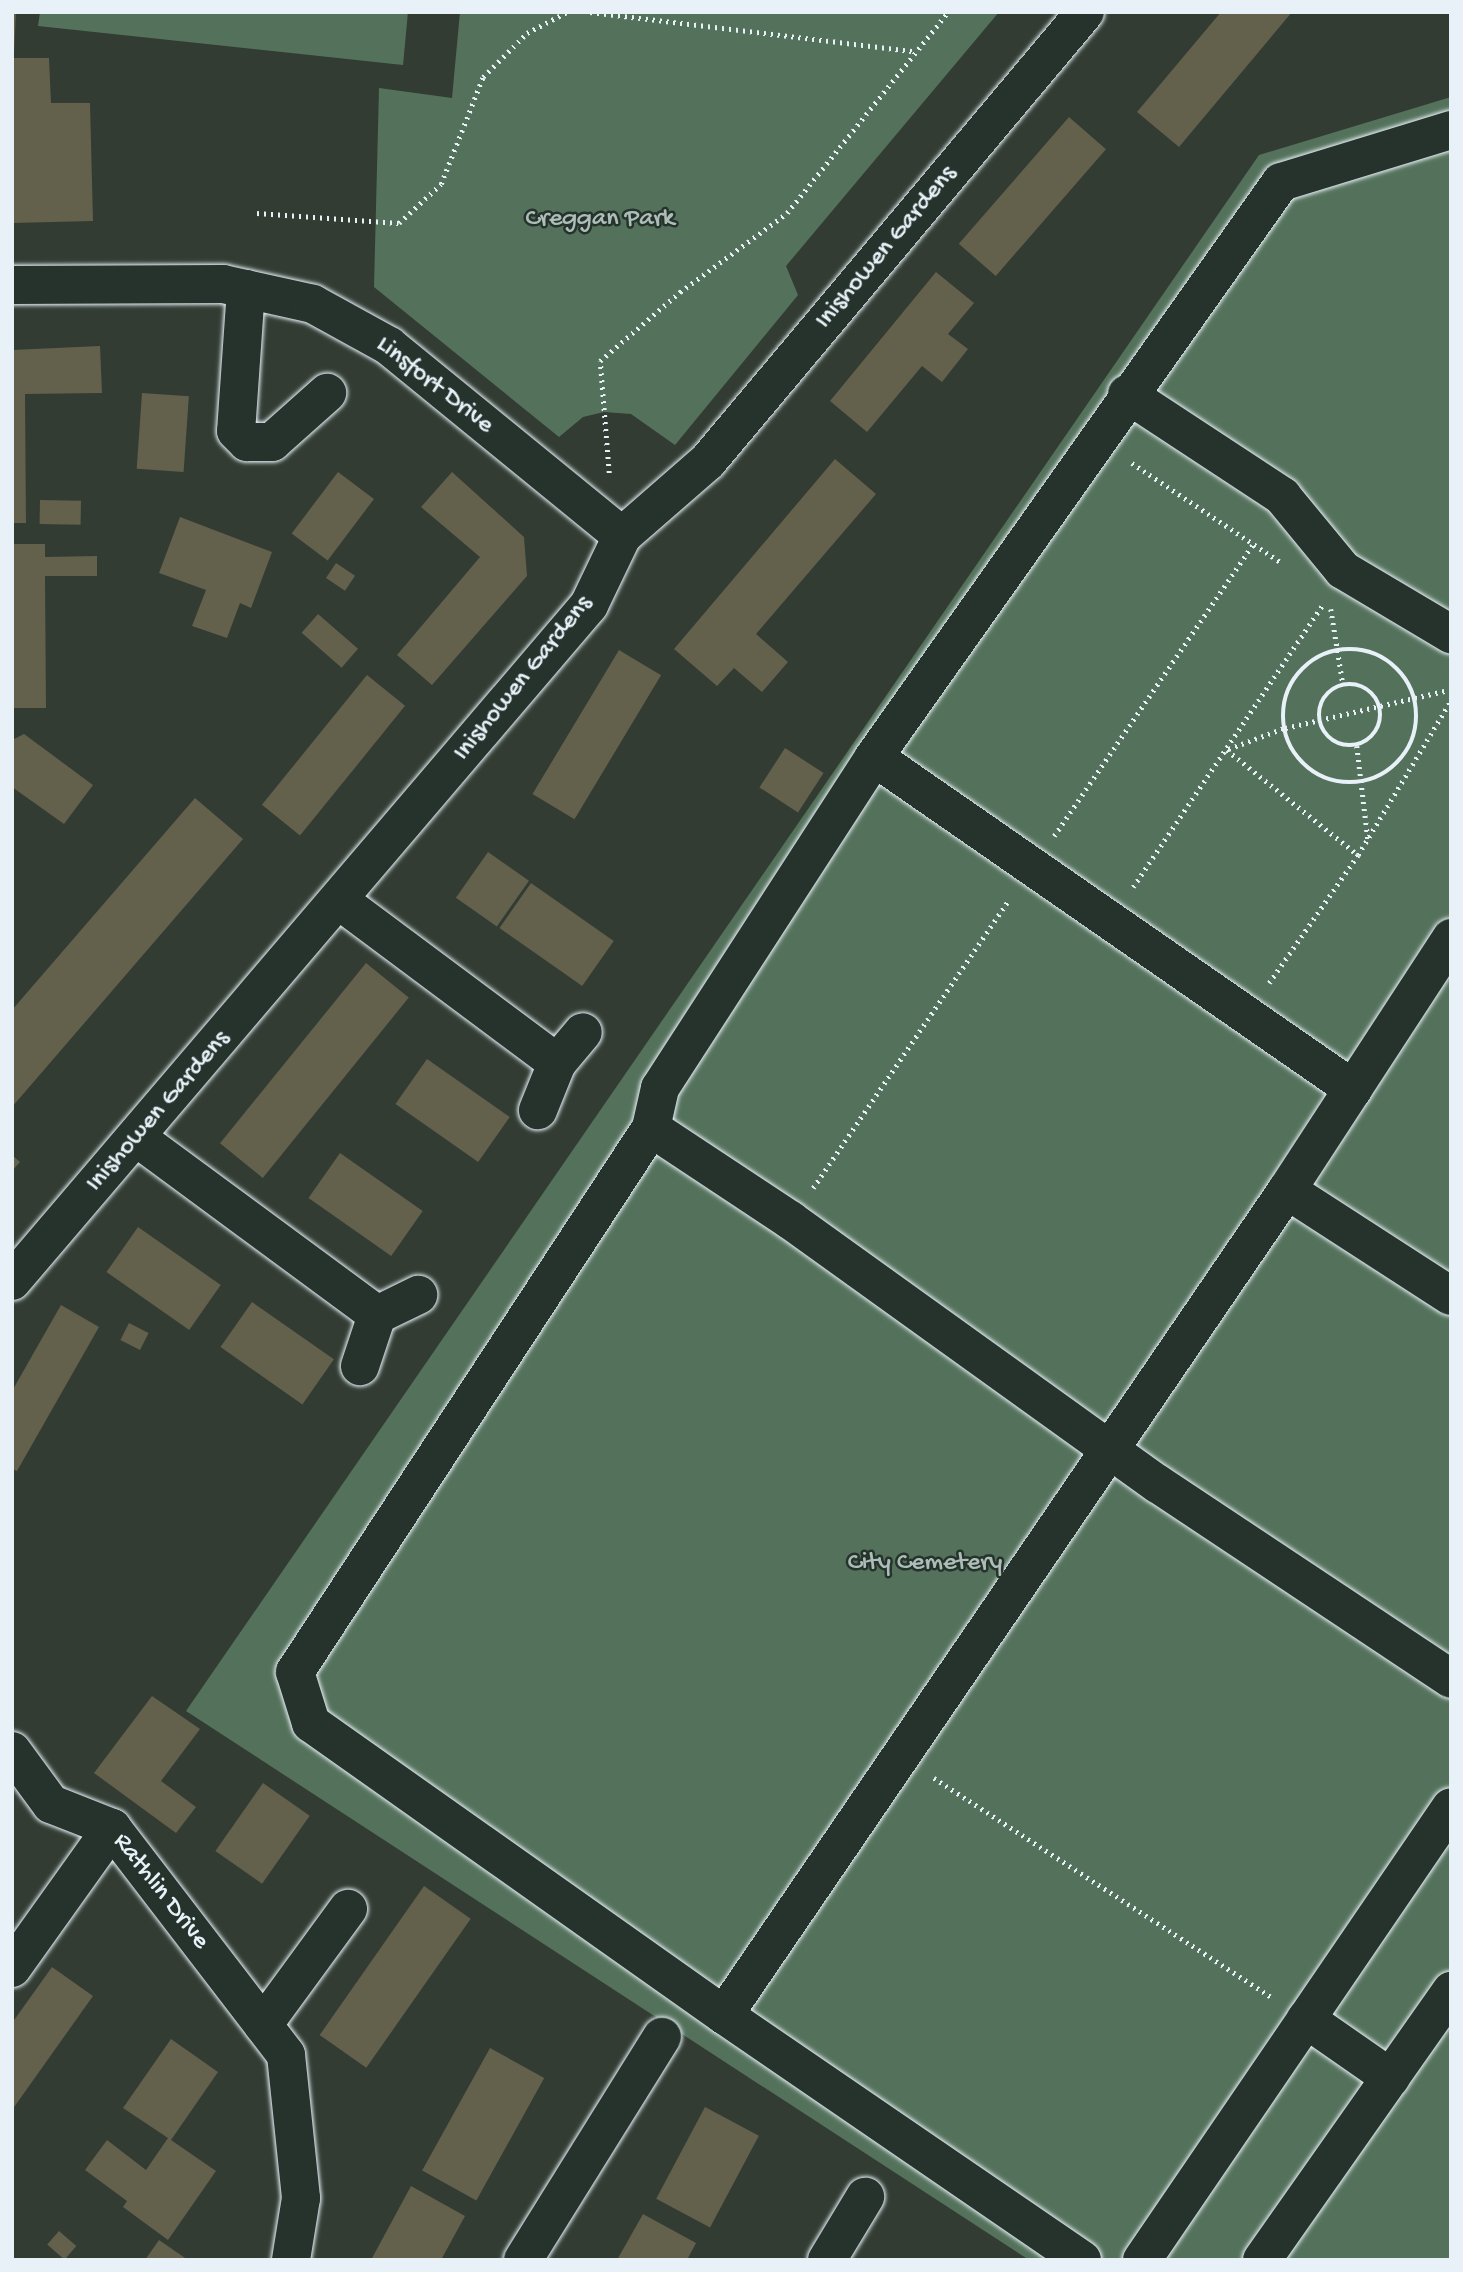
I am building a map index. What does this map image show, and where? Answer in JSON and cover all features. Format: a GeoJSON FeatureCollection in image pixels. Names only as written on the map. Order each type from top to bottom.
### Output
{"type":"FeatureCollection","features":[{"type":"Feature","properties":{"kind":"street","name":"Inishowen Gardens"},"geometry":{"type":"LineString","coordinates":[[12,1281],[340,901],[589,605],[622,536],[708,461],[1085,12]]}},
{"type":"Feature","properties":{"kind":"street"},"geometry":{"type":"LineString","coordinates":[[1082,2260],[724,2015],[311,1723],[295,1672],[651,1128],[660,1088],[874,757],[1127,394],[1281,182],[1451,130]]}},
{"type":"Feature","properties":{"kind":"street","name":"Linsfort Drive"},"geometry":{"type":"LineString","coordinates":[[12,285],[223,285],[313,304],[388,346],[622,536]]}},
{"type":"Feature","properties":{"kind":"street"},"geometry":{"type":"LineString","coordinates":[[246,289],[236,431],[247,442],[272,442],[327,393]]}},
{"type":"Feature","properties":{"kind":"street"},"geometry":{"type":"LineString","coordinates":[[1127,394],[1282,496],[1343,570],[1451,634]]}},
{"type":"Feature","properties":{"kind":"street"},"geometry":{"type":"LineString","coordinates":[[874,757],[1353,1089]]}},
{"type":"Feature","properties":{"kind":"street"},"geometry":{"type":"LineString","coordinates":[[340,901],[557,1063]]}},
{"type":"Feature","properties":{"kind":"street"},"geometry":{"type":"LineString","coordinates":[[724,2015],[1287,1190],[1451,938]]}},
{"type":"Feature","properties":{"kind":"street"},"geometry":{"type":"LineString","coordinates":[[538,1110],[557,1063],[583,1032]]}},
{"type":"Feature","properties":{"kind":"street"},"geometry":{"type":"LineString","coordinates":[[651,1128],[790,1220],[1110,1449],[1451,1679]]}},
{"type":"Feature","properties":{"kind":"street"},"geometry":{"type":"LineString","coordinates":[[136,1137],[377,1315]]}},
{"type":"Feature","properties":{"kind":"street"},"geometry":{"type":"LineString","coordinates":[[1287,1190],[1451,1296]]}},
{"type":"Feature","properties":{"kind":"street"},"geometry":{"type":"LineString","coordinates":[[360,1366],[377,1315],[418,1295]]}},
{"type":"Feature","properties":{"kind":"street","name":"Rathlin Drive"},"geometry":{"type":"LineString","coordinates":[[12,1751],[51,1804],[112,1828],[286,2055],[301,2199],[291,2260]]}},
{"type":"Feature","properties":{"kind":"street"},"geometry":{"type":"LineString","coordinates":[[1142,2260],[1451,1807]]}},
{"type":"Feature","properties":{"kind":"street"},"geometry":{"type":"LineString","coordinates":[[12,1968],[112,1828]]}},
{"type":"Feature","properties":{"kind":"street"},"geometry":{"type":"LineString","coordinates":[[263,2025],[348,1909]]}},
{"type":"Feature","properties":{"kind":"street"},"geometry":{"type":"LineString","coordinates":[[1262,2260],[1451,1991]]}},
{"type":"Feature","properties":{"kind":"street"},"geometry":{"type":"LineString","coordinates":[[1306,2019],[1391,2078]]}},
{"type":"Feature","properties":{"kind":"street"},"geometry":{"type":"LineString","coordinates":[[523,2260],[662,2037]]}},
{"type":"Feature","properties":{"kind":"street"},"geometry":{"type":"LineString","coordinates":[[827,2260],[865,2197]]}},
{"type":"Feature","properties":{"kind":"path"},"geometry":{"type":"LineString","coordinates":[[257,213],[399,223],[441,184],[483,77],[527,33],[567,12]]}},
{"type":"Feature","properties":{"kind":"path"},"geometry":{"type":"LineString","coordinates":[[590,12],[914,51]]}},
{"type":"Feature","properties":{"kind":"path"},"geometry":{"type":"LineString","coordinates":[[622,536],[609,474],[600,361],[680,292],[787,213],[914,51],[948,12]]}},
{"type":"Feature","properties":{"kind":"path"},"geometry":{"type":"LineString","coordinates":[[1129,461],[1286,565]]}},
{"type":"Feature","properties":{"kind":"path"},"geometry":{"type":"LineString","coordinates":[[1109,922],[1227,750],[1329,594],[1343,684]]}},
{"type":"Feature","properties":{"kind":"path"},"geometry":{"type":"LineString","coordinates":[[1338,649],[1358,649],[1394,664],[1415,699],[1415,734],[1408,751],[1382,776],[1360,784],[1329,780],[1313,773],[1299,761],[1283,729],[1288,687],[1317,656],[1338,649]]}},
{"type":"Feature","properties":{"kind":"path"},"geometry":{"type":"LineString","coordinates":[[1343,684],[1370,691],[1381,706],[1380,727],[1357,746],[1329,739],[1319,721],[1326,694],[1343,684]]}},
{"type":"Feature","properties":{"kind":"path"},"geometry":{"type":"LineString","coordinates":[[1227,750],[1283,729],[1451,690]]}},
{"type":"Feature","properties":{"kind":"path"},"geometry":{"type":"LineString","coordinates":[[1246,1016],[1358,855],[1451,700]]}},
{"type":"Feature","properties":{"kind":"path"},"geometry":{"type":"LineString","coordinates":[[1357,746],[1368,839]]}},
{"type":"Feature","properties":{"kind":"path"},"geometry":{"type":"LineString","coordinates":[[1227,750],[1358,855]]}},
{"type":"Feature","properties":{"kind":"path"},"geometry":{"type":"LineString","coordinates":[[900,1757],[1306,2019]]}},
{"type":"Feature","properties":{"kind":"green space"},"geometry":{"type":"Polygon","coordinates":[[[40,12],[408,12],[403,65],[38,26],[40,12]]]}},
{"type":"Feature","properties":{"kind":"green space","name":"Creggan Park"},"geometry":{"type":"Polygon","coordinates":[[[460,12],[999,12],[786,266],[798,295],[675,445],[631,414],[604,412],[583,417],[559,437],[374,287],[379,88],[452,98],[460,12]]]}},
{"type":"Feature","properties":{"kind":"green space","name":"City Cemetery"},"geometry":{"type":"Polygon","coordinates":[[[1451,97],[1451,2260],[1029,2260],[186,1711],[1259,155],[1451,97]]]}},
{"type":"Feature","properties":{"kind":"building"},"geometry":{"type":"Polygon","coordinates":[[[12,12],[16,12],[14,53],[12,53],[12,12]]]}},
{"type":"Feature","properties":{"kind":"building"},"geometry":{"type":"Polygon","coordinates":[[[1221,12],[1292,12],[1179,147],[1137,112],[1221,12]]]}},
{"type":"Feature","properties":{"kind":"building"},"geometry":{"type":"Polygon","coordinates":[[[12,58],[49,58],[51,103],[90,103],[93,221],[12,223],[12,58]]]}},
{"type":"Feature","properties":{"kind":"building"},"geometry":{"type":"Polygon","coordinates":[[[1069,117],[1106,149],[996,276],[959,244],[1069,117]]]}},
{"type":"Feature","properties":{"kind":"building"},"geometry":{"type":"Polygon","coordinates":[[[936,272],[974,303],[948,334],[968,349],[942,382],[922,366],[867,432],[830,401],[936,272]]]}},
{"type":"Feature","properties":{"kind":"building"},"geometry":{"type":"Polygon","coordinates":[[[100,346],[102,393],[25,394],[26,523],[12,523],[12,350],[100,346]]]}},
{"type":"Feature","properties":{"kind":"building"},"geometry":{"type":"Polygon","coordinates":[[[142,393],[189,396],[184,472],[137,469],[142,393]]]}},
{"type":"Feature","properties":{"kind":"building"},"geometry":{"type":"Polygon","coordinates":[[[835,459],[876,494],[756,634],[788,662],[762,692],[734,668],[717,686],[674,649],[835,459]]]}},
{"type":"Feature","properties":{"kind":"building"},"geometry":{"type":"Polygon","coordinates":[[[338,472],[374,499],[328,561],[292,533],[338,472]]]}},
{"type":"Feature","properties":{"kind":"building"},"geometry":{"type":"Polygon","coordinates":[[[452,472],[524,537],[527,576],[432,685],[397,655],[480,557],[421,507],[452,472]]]}},
{"type":"Feature","properties":{"kind":"building"},"geometry":{"type":"Polygon","coordinates":[[[40,500],[81,501],[81,525],[40,524],[40,500]]]}},
{"type":"Feature","properties":{"kind":"building"},"geometry":{"type":"Polygon","coordinates":[[[180,517],[272,552],[251,608],[240,603],[227,638],[192,626],[206,590],[159,573],[180,517]]]}},
{"type":"Feature","properties":{"kind":"building"},"geometry":{"type":"Polygon","coordinates":[[[12,544],[45,544],[45,557],[97,556],[97,576],[45,576],[46,708],[12,708],[12,544]]]}},
{"type":"Feature","properties":{"kind":"building"},"geometry":{"type":"Polygon","coordinates":[[[336,563],[355,576],[345,591],[326,578],[336,563]]]}},
{"type":"Feature","properties":{"kind":"building"},"geometry":{"type":"Polygon","coordinates":[[[318,614],[358,649],[342,668],[302,633],[318,614]]]}},
{"type":"Feature","properties":{"kind":"building"},"geometry":{"type":"Polygon","coordinates":[[[619,650],[661,675],[574,819],[532,794],[619,650]]]}},
{"type":"Feature","properties":{"kind":"building"},"geometry":{"type":"Polygon","coordinates":[[[367,675],[405,706],[300,836],[262,805],[367,675]]]}},
{"type":"Feature","properties":{"kind":"building"},"geometry":{"type":"Polygon","coordinates":[[[24,734],[93,785],[64,824],[12,787],[12,740],[24,734]]]}},
{"type":"Feature","properties":{"kind":"building"},"geometry":{"type":"Polygon","coordinates":[[[785,748],[824,773],[798,812],[759,787],[785,748]]]}},
{"type":"Feature","properties":{"kind":"building"},"geometry":{"type":"Polygon","coordinates":[[[195,798],[243,839],[12,1107],[12,1010],[195,798]]]}},
{"type":"Feature","properties":{"kind":"building"},"geometry":{"type":"Polygon","coordinates":[[[488,852],[529,881],[497,927],[456,898],[488,852]]]}},
{"type":"Feature","properties":{"kind":"building"},"geometry":{"type":"Polygon","coordinates":[[[531,883],[614,941],[582,986],[499,928],[531,883]]]}},
{"type":"Feature","properties":{"kind":"building"},"geometry":{"type":"Polygon","coordinates":[[[366,963],[409,998],[263,1178],[220,1143],[366,963]]]}},
{"type":"Feature","properties":{"kind":"building"},"geometry":{"type":"Polygon","coordinates":[[[427,1059],[510,1117],[478,1162],[395,1104],[427,1059]]]}},
{"type":"Feature","properties":{"kind":"building"},"geometry":{"type":"Polygon","coordinates":[[[340,1153],[423,1211],[391,1256],[308,1198],[340,1153]]]}},
{"type":"Feature","properties":{"kind":"building"},"geometry":{"type":"Polygon","coordinates":[[[12,1155],[20,1162],[12,1171],[12,1155]]]}},
{"type":"Feature","properties":{"kind":"building"},"geometry":{"type":"Polygon","coordinates":[[[138,1227],[221,1285],[189,1330],[106,1272],[138,1227]]]}},
{"type":"Feature","properties":{"kind":"building"},"geometry":{"type":"Polygon","coordinates":[[[252,1302],[334,1359],[302,1404],[220,1347],[252,1302]]]}},
{"type":"Feature","properties":{"kind":"building"},"geometry":{"type":"Polygon","coordinates":[[[61,1305],[99,1327],[17,1471],[12,1469],[12,1391],[61,1305]]]}},
{"type":"Feature","properties":{"kind":"building"},"geometry":{"type":"Polygon","coordinates":[[[129,1323],[149,1333],[140,1350],[120,1340],[129,1323]]]}},
{"type":"Feature","properties":{"kind":"building"},"geometry":{"type":"Polygon","coordinates":[[[152,1696],[200,1729],[161,1781],[196,1807],[176,1833],[94,1773],[152,1696]]]}},
{"type":"Feature","properties":{"kind":"building"},"geometry":{"type":"Polygon","coordinates":[[[263,1783],[310,1816],[262,1884],[215,1851],[263,1783]]]}},
{"type":"Feature","properties":{"kind":"building"},"geometry":{"type":"Polygon","coordinates":[[[424,1886],[471,1919],[366,2068],[320,2035],[424,1886]]]}},
{"type":"Feature","properties":{"kind":"building"},"geometry":{"type":"Polygon","coordinates":[[[52,1967],[93,1996],[12,2110],[12,2023],[52,1967]]]}},
{"type":"Feature","properties":{"kind":"building"},"geometry":{"type":"Polygon","coordinates":[[[171,2039],[218,2072],[171,2140],[216,2171],[168,2240],[123,2207],[127,2201],[85,2170],[107,2140],[146,2170],[168,2138],[123,2108],[171,2039]]]}},
{"type":"Feature","properties":{"kind":"building"},"geometry":{"type":"Polygon","coordinates":[[[490,2048],[544,2078],[476,2201],[422,2170],[490,2048]]]}},
{"type":"Feature","properties":{"kind":"building"},"geometry":{"type":"Polygon","coordinates":[[[705,2107],[759,2136],[710,2227],[656,2199],[705,2107]]]}},
{"type":"Feature","properties":{"kind":"building"},"geometry":{"type":"Polygon","coordinates":[[[411,2186],[465,2216],[441,2260],[371,2260],[411,2186]]]}},
{"type":"Feature","properties":{"kind":"building"},"geometry":{"type":"Polygon","coordinates":[[[643,2214],[696,2243],[687,2260],[617,2260],[643,2214]]]}},
{"type":"Feature","properties":{"kind":"building"},"geometry":{"type":"Polygon","coordinates":[[[59,2231],[76,2246],[65,2260],[47,2245],[59,2231]]]}},
{"type":"Feature","properties":{"kind":"building"},"geometry":{"type":"Polygon","coordinates":[[[159,2240],[188,2260],[145,2260],[159,2240]]]}}]}
